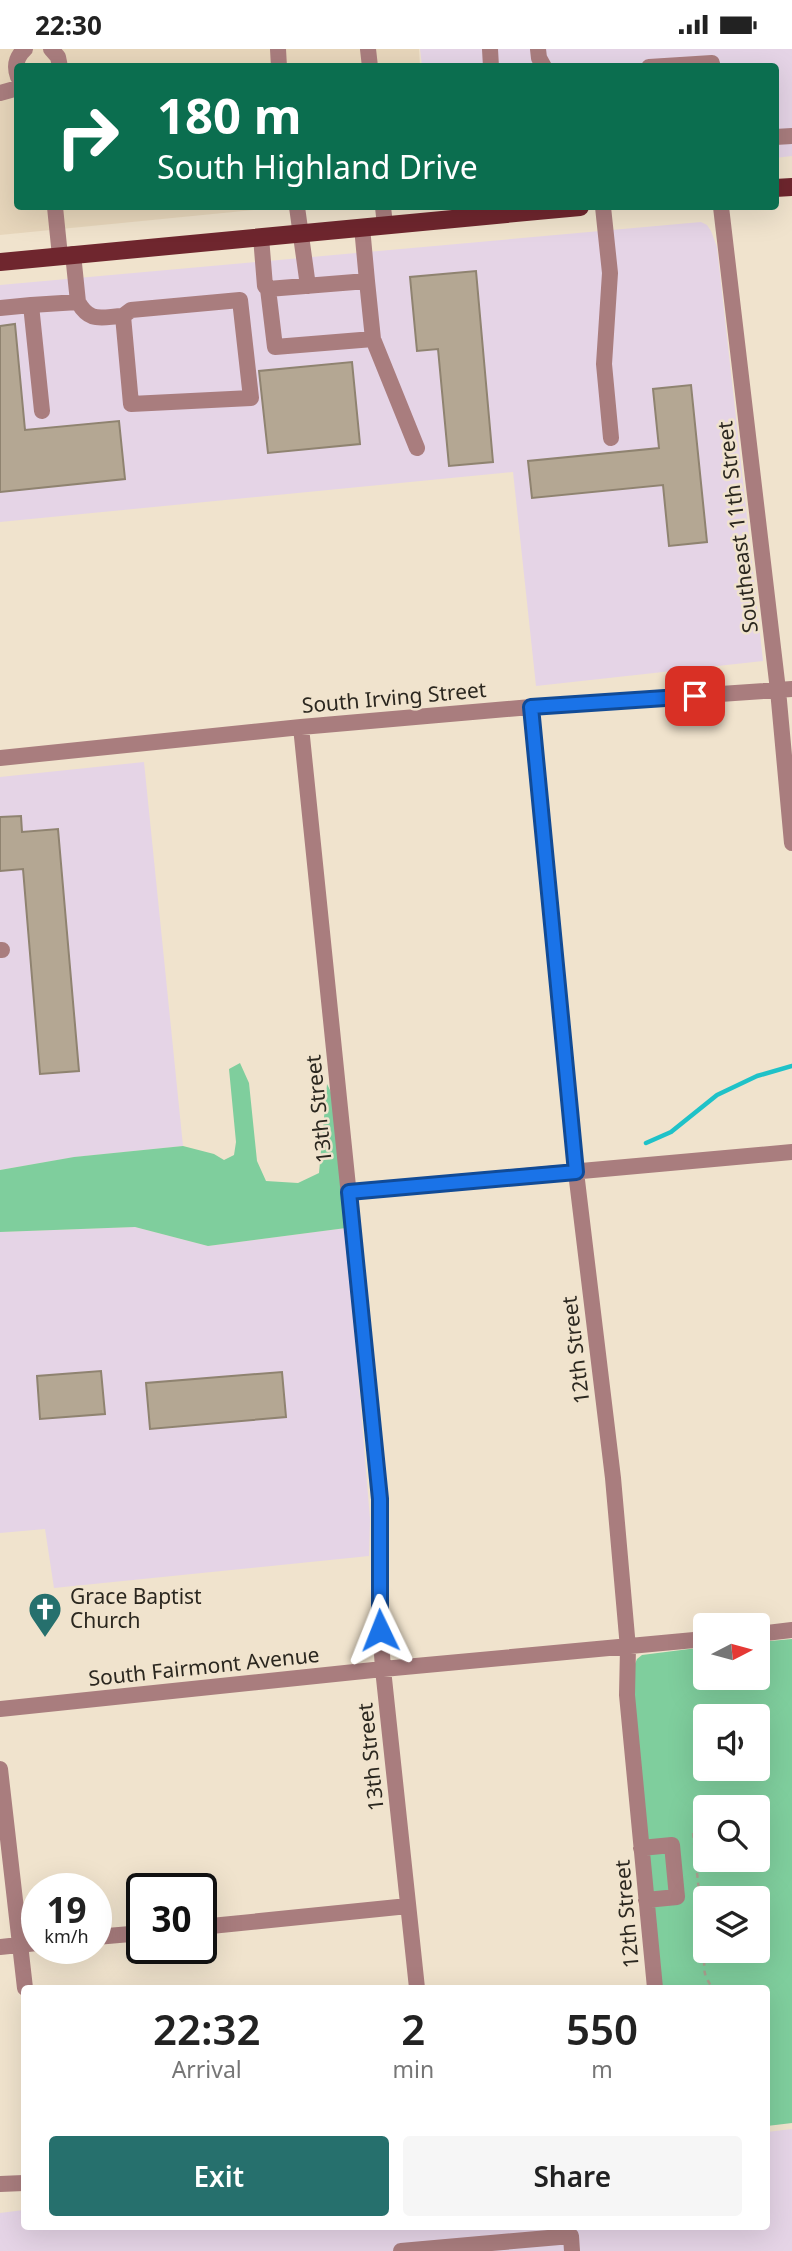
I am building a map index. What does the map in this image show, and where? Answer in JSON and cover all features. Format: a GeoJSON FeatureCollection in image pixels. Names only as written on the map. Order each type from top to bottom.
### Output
{"type":"FeatureCollection","features":[{"type":"Feature","properties":{"kind":"main road"},"geometry":{"type":"LineString","coordinates":[[0,262],[536,210]]}},
{"type":"Feature","properties":{"kind":"street"},"geometry":{"type":"LineString","coordinates":[[56,57],[73,49]]}},
{"type":"Feature","properties":{"kind":"street"},"geometry":{"type":"LineString","coordinates":[[56,210],[78,302],[85,314],[93,317],[122,316],[131,310],[240,300],[251,398],[131,404],[122,316]]}},
{"type":"Feature","properties":{"kind":"street"},"geometry":{"type":"LineString","coordinates":[[297,210],[308,286]]}},
{"type":"Feature","properties":{"kind":"street"},"geometry":{"type":"LineString","coordinates":[[383,210],[385,225]]}},
{"type":"Feature","properties":{"kind":"street"},"geometry":{"type":"LineString","coordinates":[[603,210],[610,273],[604,364],[611,438]]}},
{"type":"Feature","properties":{"kind":"street","name":"Southeast 11th Street"},"geometry":{"type":"LineString","coordinates":[[722,210],[785,690],[792,843]]}},
{"type":"Feature","properties":{"kind":"street"},"geometry":{"type":"LineString","coordinates":[[362,227],[373,339],[417,448]]}},
{"type":"Feature","properties":{"kind":"street"},"geometry":{"type":"LineString","coordinates":[[261,237],[265,286],[268,289],[275,347],[373,339]]}},
{"type":"Feature","properties":{"kind":"street"},"geometry":{"type":"LineString","coordinates":[[268,289],[367,281]]}},
{"type":"Feature","properties":{"kind":"street"},"geometry":{"type":"LineString","coordinates":[[0,308],[78,302]]}},
{"type":"Feature","properties":{"kind":"street"},"geometry":{"type":"LineString","coordinates":[[31,305],[42,411]]}},
{"type":"Feature","properties":{"kind":"street","name":"South Irving Street"},"geometry":{"type":"LineString","coordinates":[[0,758],[531,707],[785,690]]}},
{"type":"Feature","properties":{"kind":"street","name":"12th Street"},"geometry":{"type":"LineString","coordinates":[[531,707],[576,1172],[613,1478],[628,1648],[626,1695],[655,1985]]}},
{"type":"Feature","properties":{"kind":"street","name":"13th Street"},"geometry":{"type":"LineString","coordinates":[[301,727],[380,1499],[379,1610],[383,1669],[417,1985]]}},
{"type":"Feature","properties":{"kind":"street"},"geometry":{"type":"LineString","coordinates":[[349,1192],[792,1153]]}},
{"type":"Feature","properties":{"kind":"street"},"geometry":{"type":"LineString","coordinates":[[770,1633],[792,1630]]}},
{"type":"Feature","properties":{"kind":"street","name":"South Fairmont Avenue"},"geometry":{"type":"LineString","coordinates":[[0,1709],[693,1640]]}},
{"type":"Feature","properties":{"kind":"street"},"geometry":{"type":"LineString","coordinates":[[0,1769],[21,1896]]}},
{"type":"Feature","properties":{"kind":"street"},"geometry":{"type":"LineString","coordinates":[[641,1848],[672,1845],[677,1897],[646,1900]]}},
{"type":"Feature","properties":{"kind":"street"},"geometry":{"type":"LineString","coordinates":[[217,1925],[408,1906]]}},
{"type":"Feature","properties":{"kind":"street"},"geometry":{"type":"LineString","coordinates":[[0,1947],[21,1945]]}},
{"type":"Feature","properties":{"kind":"street"},"geometry":{"type":"LineString","coordinates":[[25,1985],[27,1964]]}},
{"type":"Feature","properties":{"kind":"street"},"geometry":{"type":"LineString","coordinates":[[0,2184],[21,2183]]}},
{"type":"Feature","properties":{"kind":"street"},"geometry":{"type":"LineString","coordinates":[[401,2251],[571,2236],[572,2251]]}},
{"type":"Feature","properties":{"kind":"path"},"geometry":{"type":"LineString","coordinates":[[703,1963],[704,1972],[711,1985]]}},
{"type":"Feature","properties":{"kind":"shaded area"},"geometry":{"type":"Polygon","coordinates":[[[0,49],[419,49],[420,63],[14,63],[14,210],[254,210],[0,235],[0,49]]]}},
{"type":"Feature","properties":{"kind":"shaded area"},"geometry":{"type":"Polygon","coordinates":[[[420,49],[792,49],[792,156],[779,158],[779,63],[422,63],[420,49]]]}},
{"type":"Feature","properties":{"kind":"shaded area"},"geometry":{"type":"Polygon","coordinates":[[[701,222],[711,231],[717,247],[763,661],[536,686],[513,472],[0,522],[0,285],[701,222]]]}},
{"type":"Feature","properties":{"kind":"shaded area"},"geometry":{"type":"Polygon","coordinates":[[[144,762],[183,1146],[75,1157],[0,1170],[0,777],[144,762]]]}},
{"type":"Feature","properties":{"kind":"shaded area"},"geometry":{"type":"Polygon","coordinates":[[[135,1227],[208,1246],[346,1228],[370,1519],[369,1556],[54,1588],[45,1529],[0,1533],[0,1232],[135,1227]]]}},
{"type":"Feature","properties":{"kind":"shaded area"},"geometry":{"type":"Polygon","coordinates":[[[792,2129],[792,2251],[0,2251],[0,2213],[21,2210],[21,2230],[770,2230],[770,2132],[792,2129]]]}},
{"type":"Feature","properties":{"kind":"green space"},"geometry":{"type":"Polygon","coordinates":[[[240,1063],[249,1083],[257,1161],[266,1181],[298,1183],[319,1173],[327,1084],[334,1098],[346,1228],[208,1246],[135,1227],[0,1232],[0,1170],[74,1157],[183,1146],[214,1154],[224,1160],[234,1155],[236,1142],[229,1069],[240,1063]]]}},
{"type":"Feature","properties":{"kind":"green space"},"geometry":{"type":"Polygon","coordinates":[[[792,1639],[792,2123],[770,2126],[770,1985],[660,1985],[632,1671],[637,1659],[642,1655],[693,1649],[693,1691],[770,1691],[770,1641],[792,1639]]]}},
{"type":"Feature","properties":{"kind":"building"},"geometry":{"type":"Polygon","coordinates":[[[476,271],[493,462],[449,466],[438,349],[417,351],[410,277],[476,271]]]}},
{"type":"Feature","properties":{"kind":"building"},"geometry":{"type":"Polygon","coordinates":[[[15,324],[25,430],[119,421],[125,479],[0,492],[0,326],[15,324]]]}},
{"type":"Feature","properties":{"kind":"building"},"geometry":{"type":"Polygon","coordinates":[[[352,362],[360,444],[268,453],[259,371],[352,362]]]}},
{"type":"Feature","properties":{"kind":"building"},"geometry":{"type":"Polygon","coordinates":[[[691,385],[707,542],[669,546],[663,485],[532,498],[528,461],[659,448],[653,389],[691,385]]]}},
{"type":"Feature","properties":{"kind":"building"},"geometry":{"type":"Polygon","coordinates":[[[21,816],[22,832],[58,829],[79,1071],[40,1074],[23,869],[0,871],[0,817],[21,816]]]}},
{"type":"Feature","properties":{"kind":"building"},"geometry":{"type":"Polygon","coordinates":[[[101,1371],[105,1414],[40,1419],[37,1376],[101,1371]]]}},
{"type":"Feature","properties":{"kind":"building"},"geometry":{"type":"Polygon","coordinates":[[[282,1372],[286,1417],[150,1429],[146,1383],[282,1372]]]}},
{"type":"Feature","properties":{"kind":"waterway"},"geometry":{"type":"LineString","coordinates":[[646,1143],[671,1132],[717,1095],[757,1076],[792,1066]]}},
{"type":"Feature","properties":{"kind":"place","name":"Grace Baptist Church"},"geometry":{"type":"Point","coordinates":[45,1639]}},
{"type":"Feature","properties":{"kind":"route"},"geometry":{"type":"LineString","coordinates":[[380,1630],[380,1499],[349,1192],[576,1172],[531,707],[695,696]]}}]}
